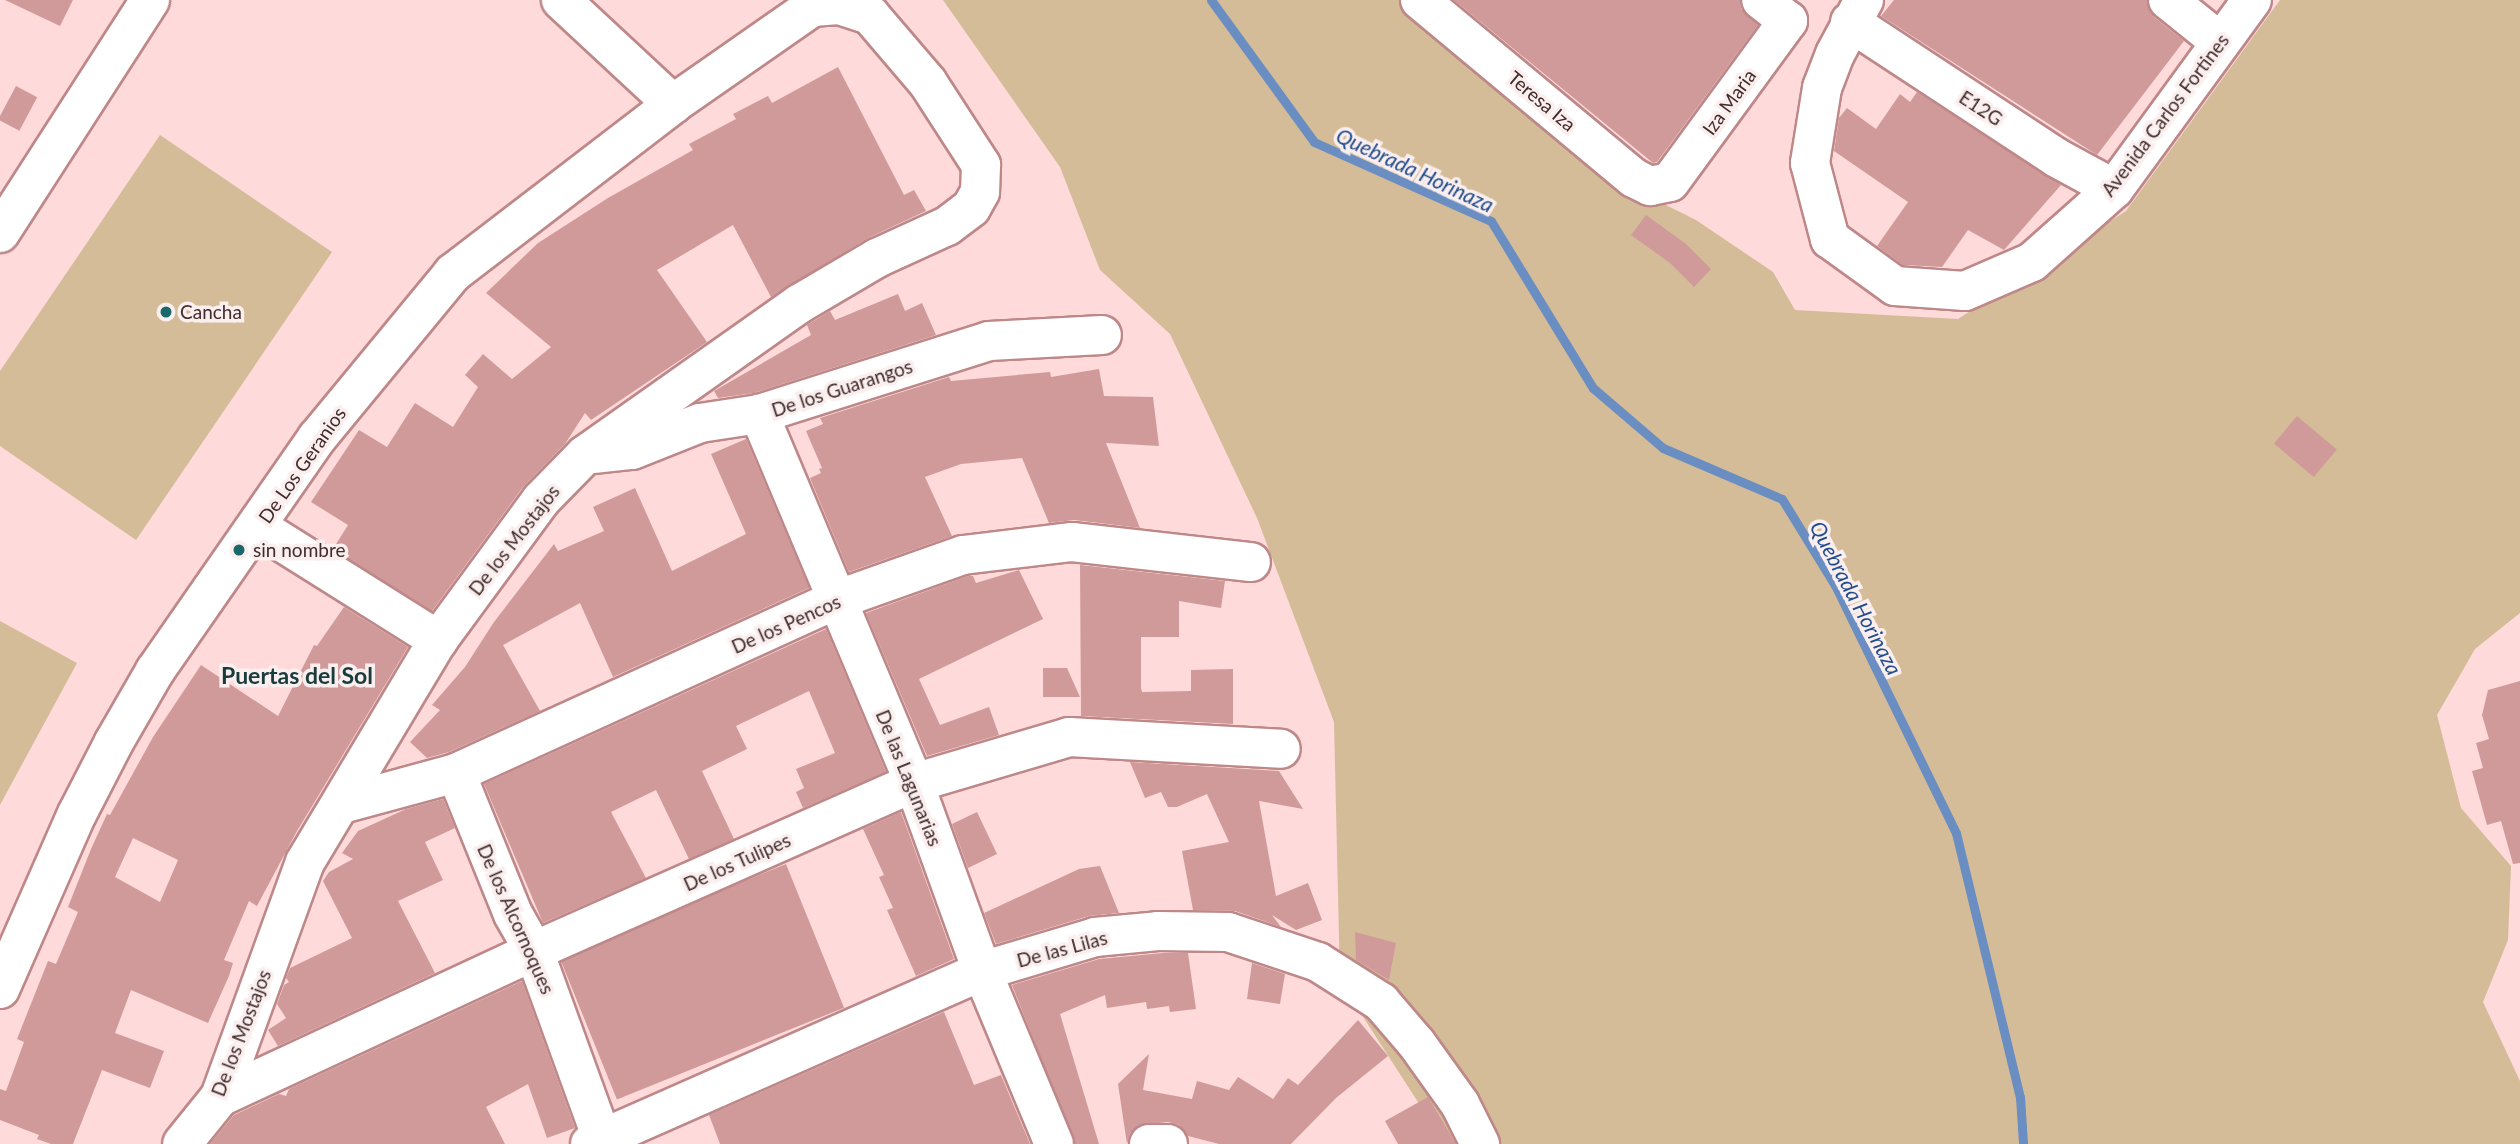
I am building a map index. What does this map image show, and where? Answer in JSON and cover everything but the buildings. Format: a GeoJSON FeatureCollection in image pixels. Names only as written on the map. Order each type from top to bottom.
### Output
{"type":"FeatureCollection","features":[{"type":"Feature","properties":{"kind":"street"},"geometry":{"type":"LineString","coordinates":[[0,233],[150,0]]}},
{"type":"Feature","properties":{"kind":"street"},"geometry":{"type":"LineString","coordinates":[[562,0],[673,104]]}},
{"type":"Feature","properties":{"kind":"street","name":"Teresa Iza"},"geometry":{"type":"LineString","coordinates":[[1420,0],[1634,178],[1650,186],[1670,182]]}},
{"type":"Feature","properties":{"kind":"street"},"geometry":{"type":"LineString","coordinates":[[2168,0],[2220,42]]}},
{"type":"Feature","properties":{"kind":"street","name":"Avenida Carlos Fortines"},"geometry":{"type":"LineString","coordinates":[[1857,11],[1822,88],[1810,163],[1830,239],[1895,286],[1965,291],[2032,262],[2114,189],[2252,0]]}},
{"type":"Feature","properties":{"kind":"street","name":"De los Mostajos"},"geometry":{"type":"LineString","coordinates":[[182,1144],[220,1097],[305,862],[438,640],[541,500],[585,455],[799,304],[877,258],[947,226],[971,208],[980,192],[981,165],[928,83],[870,15],[839,5],[812,7]]}},
{"type":"Feature","properties":{"kind":"street","name":"De Los Geranios"},"geometry":{"type":"LineString","coordinates":[[0,989],[77,814],[114,742],[155,671],[258,527],[317,438],[453,274],[673,104],[812,7]]}},
{"type":"Feature","properties":{"kind":"street","name":"Iza Maria"},"geometry":{"type":"LineString","coordinates":[[1670,182],[1774,11]]}},
{"type":"Feature","properties":{"kind":"street","name":"E12G"},"geometry":{"type":"LineString","coordinates":[[1857,11],[2057,158],[2114,189]]}},
{"type":"Feature","properties":{"kind":"street","name":"De los Guarangos"},"geometry":{"type":"LineString","coordinates":[[585,455],[632,450],[700,423],[759,414],[989,341],[1102,335]]}},
{"type":"Feature","properties":{"kind":"street","name":"De las Lagunarias"},"geometry":{"type":"LineString","coordinates":[[759,414],[787,475],[836,600],[914,783],[982,971],[1054,1144]]}},
{"type":"Feature","properties":{"kind":"street"},"geometry":{"type":"LineString","coordinates":[[258,527],[438,640]]}},
{"type":"Feature","properties":{"kind":"street","name":"De los Pencos"},"geometry":{"type":"LineString","coordinates":[[342,804],[456,773],[836,600],[963,555],[1072,542],[1251,562]]}},
{"type":"Feature","properties":{"kind":"street","name":"De los Tulipes"},"geometry":{"type":"LineString","coordinates":[[220,1097],[534,951],[914,783],[1069,737],[1281,749]]}},
{"type":"Feature","properties":{"kind":"street","name":"De los Alcornoques"},"geometry":{"type":"LineString","coordinates":[[456,773],[513,914],[534,951],[599,1142]]}},
{"type":"Feature","properties":{"kind":"street","name":"De las Lilas"},"geometry":{"type":"LineString","coordinates":[[599,1142],[982,971],[1095,937],[1158,931],[1228,932],[1318,962],[1381,1002],[1417,1044],[1460,1104],[1480,1144]]}},
{"type":"Feature","properties":{"kind":"street"},"geometry":{"type":"LineString","coordinates":[[1149,1144],[1168,1144]]}},
{"type":"Feature","properties":{"kind":"shaded area"},"geometry":{"type":"Polygon","coordinates":[[[943,0],[1420,0],[1646,195],[1696,220],[1773,272],[1795,310],[1958,319],[2126,211],[2280,0],[2520,0],[2520,613],[2475,649],[2437,715],[2461,808],[2511,866],[2508,940],[2483,1002],[2520,1081],[2520,1144],[1445,1144],[1340,981],[1334,722],[1257,518],[1170,334],[1100,270],[1060,167],[943,0]]]}},
{"type":"Feature","properties":{"kind":"shaded area","name":"Cancha"},"geometry":{"type":"Polygon","coordinates":[[[160,135],[332,252],[136,540],[0,446],[0,371],[160,135]]]}},
{"type":"Feature","properties":{"kind":"shaded area"},"geometry":{"type":"Polygon","coordinates":[[[0,621],[77,663],[0,805],[0,621]]]}},
{"type":"Feature","properties":{"kind":"waterway","name":"Quebrada Horinaza"},"geometry":{"type":"LineString","coordinates":[[1211,0],[1314,142],[1491,221],[1593,388],[1663,448],[1782,499],[1835,585],[1956,833],[2020,1097],[2023,1144]]}},
{"type":"Feature","properties":{"kind":"place","name":"Cancha"},"geometry":{"type":"Point","coordinates":[166,312]}},
{"type":"Feature","properties":{"kind":"place","name":"sin nombre"},"geometry":{"type":"Point","coordinates":[239,550]}},
{"type":"Feature","properties":{"kind":"district","name":"Puertas del Sol"},"geometry":{"type":"Point","coordinates":[297,675]}}]}
